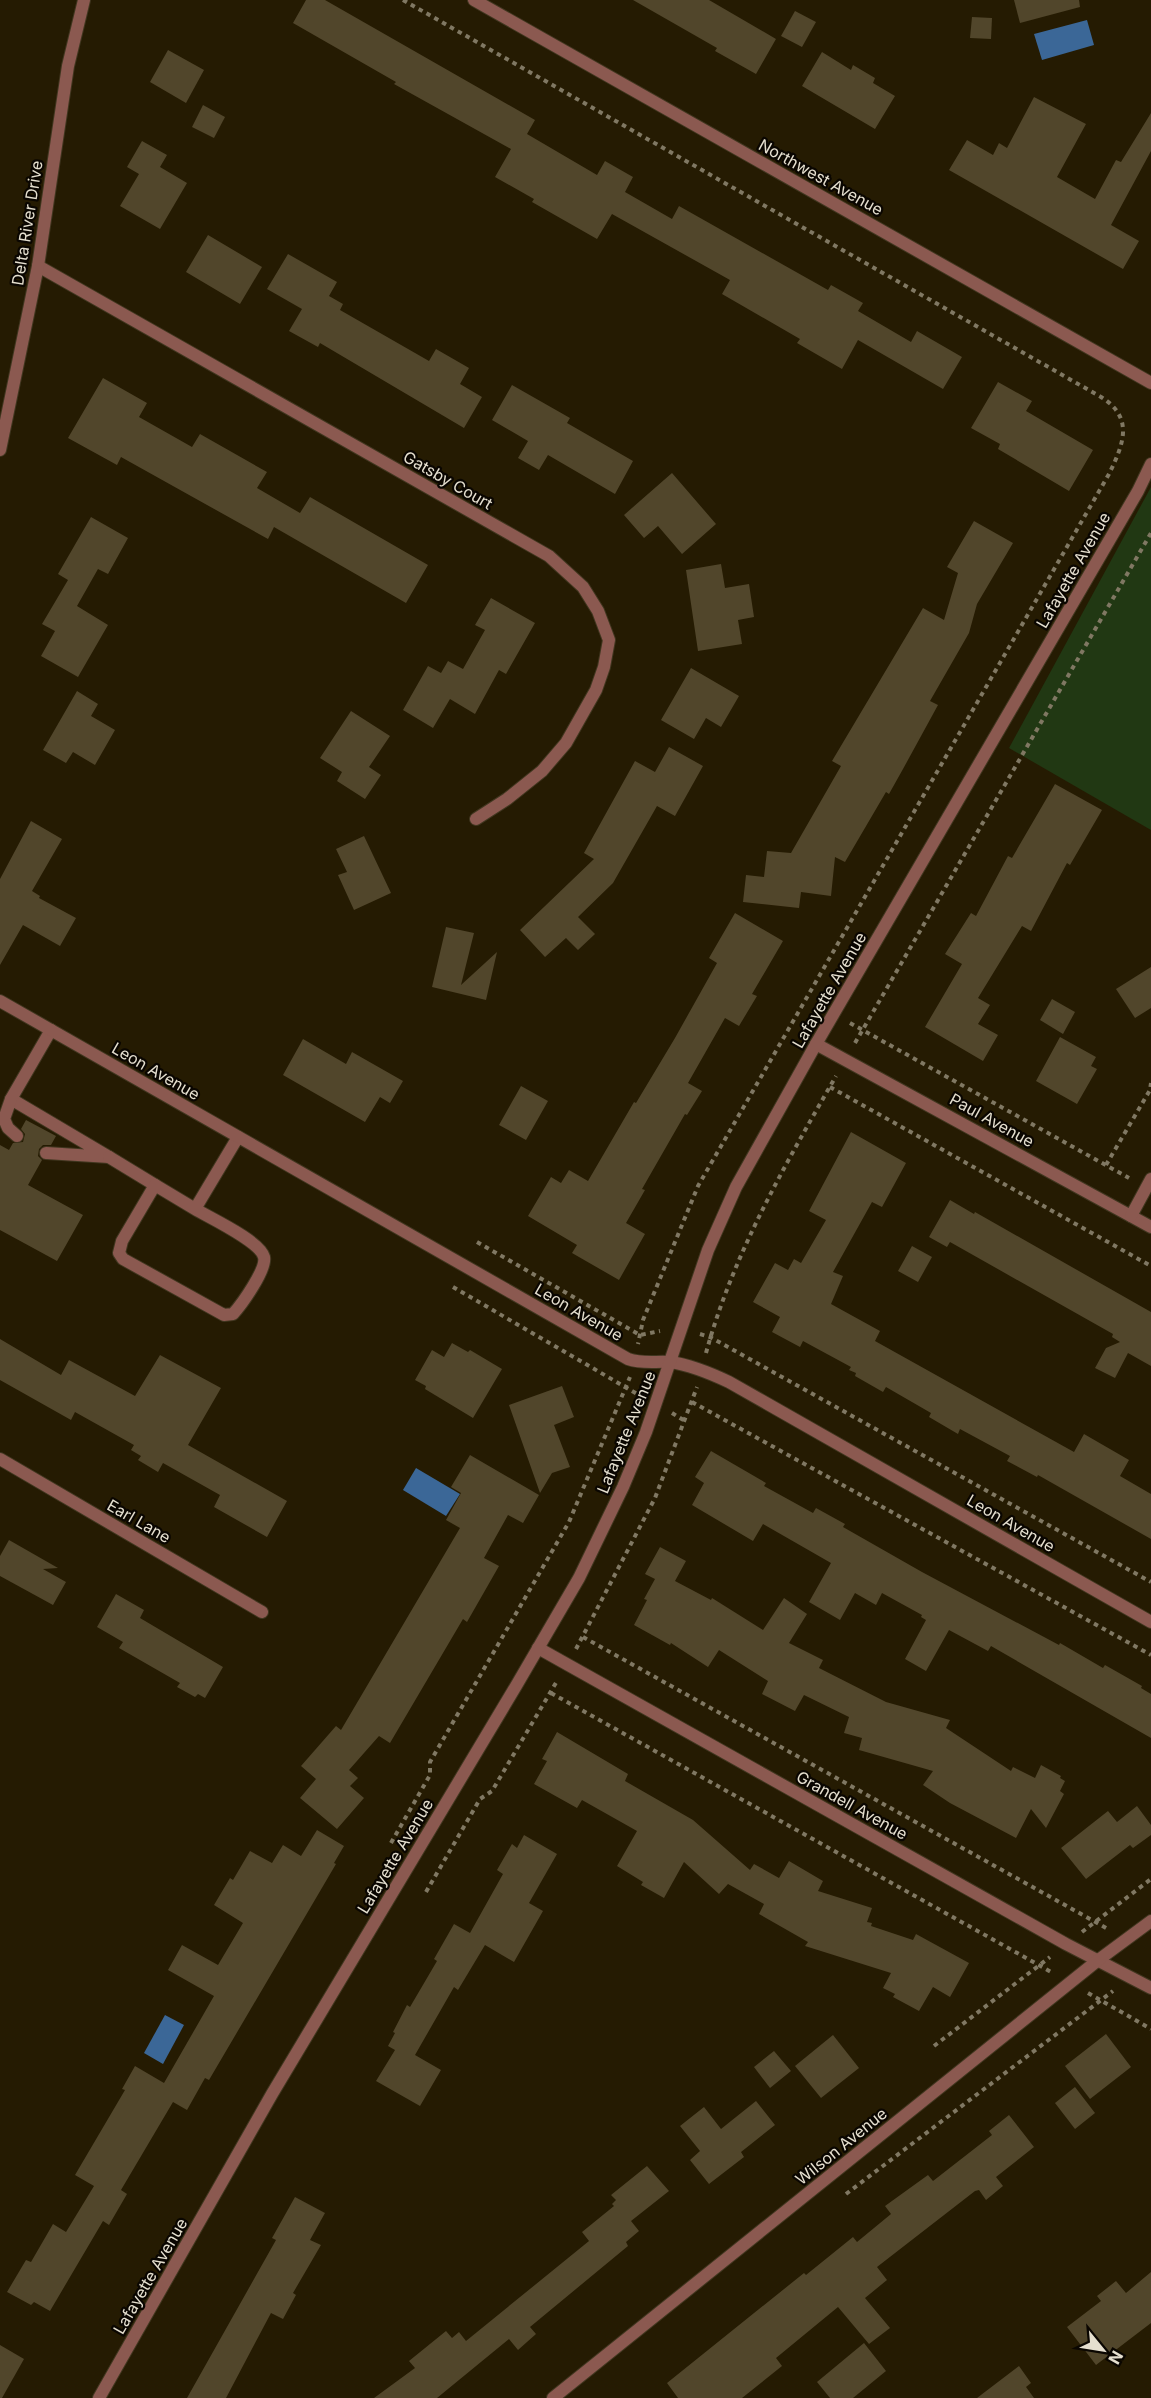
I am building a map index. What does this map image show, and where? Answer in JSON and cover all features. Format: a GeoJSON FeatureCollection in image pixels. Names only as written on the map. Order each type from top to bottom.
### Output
{"type":"FeatureCollection","features":[{"type":"Feature","properties":{"kind":"street","name":"Delta River Drive"},"geometry":{"type":"LineString","coordinates":[[0,450],[38,266],[69,66],[84,0]]}},
{"type":"Feature","properties":{"kind":"street","name":"Northwest Avenue"},"geometry":{"type":"LineString","coordinates":[[474,0],[1151,382]]}},
{"type":"Feature","properties":{"kind":"street","name":"Gatsby Court"},"geometry":{"type":"LineString","coordinates":[[38,266],[549,556],[583,586],[598,611],[609,640],[604,667],[596,690],[566,743],[542,771],[507,799],[476,819]]}},
{"type":"Feature","properties":{"kind":"street","name":"Lafayette Avenue"},"geometry":{"type":"LineString","coordinates":[[99,2398],[272,2094],[579,1578],[623,1487],[656,1404],[708,1250],[736,1187],[816,1044],[1138,491],[1151,464]]}},
{"type":"Feature","properties":{"kind":"street","name":"Leon Avenue"},"geometry":{"type":"LineString","coordinates":[[0,1001],[634,1361],[671,1362],[701,1370],[729,1382],[1151,1622]]}},
{"type":"Feature","properties":{"kind":"street"},"geometry":{"type":"LineString","coordinates":[[17,1136],[8,1128],[4,1119],[11,1099],[51,1030]]}},
{"type":"Feature","properties":{"kind":"street","name":"Paul Avenue"},"geometry":{"type":"LineString","coordinates":[[816,1044],[846,1058],[1151,1227]]}},
{"type":"Feature","properties":{"kind":"street"},"geometry":{"type":"LineString","coordinates":[[11,1099],[256,1244],[264,1256],[264,1266],[233,1314],[224,1315],[123,1259],[119,1253],[122,1241],[155,1185]]}},
{"type":"Feature","properties":{"kind":"street"},"geometry":{"type":"LineString","coordinates":[[195,1209],[238,1137]]}},
{"type":"Feature","properties":{"kind":"street"},"geometry":{"type":"LineString","coordinates":[[46,1153],[109,1157]]}},
{"type":"Feature","properties":{"kind":"street"},"geometry":{"type":"LineString","coordinates":[[1131,1216],[1149,1183]]}},
{"type":"Feature","properties":{"kind":"street","name":"Earl Lane"},"geometry":{"type":"LineString","coordinates":[[0,1459],[262,1612]]}},
{"type":"Feature","properties":{"kind":"street","name":"Grandell Avenue"},"geometry":{"type":"LineString","coordinates":[[538,1648],[1066,1944],[1151,1988]]}},
{"type":"Feature","properties":{"kind":"street","name":"Wilson Avenue"},"geometry":{"type":"LineString","coordinates":[[553,2398],[1097,1961],[1151,1921]]}},
{"type":"Feature","properties":{"kind":"path"},"geometry":{"type":"LineString","coordinates":[[392,1843],[430,1775],[430,1762],[569,1522],[627,1388],[643,1320],[698,1186],[1109,474],[1121,449],[1124,431],[1114,405],[403,0]]}},
{"type":"Feature","properties":{"kind":"path"},"geometry":{"type":"LineString","coordinates":[[426,1892],[480,1799],[492,1791],[583,1637],[655,1498],[692,1402],[710,1337],[752,1228],[788,1158],[1151,533]]}},
{"type":"Feature","properties":{"kind":"path"},"geometry":{"type":"LineString","coordinates":[[805,1000],[1106,1165],[1149,1183]]}},
{"type":"Feature","properties":{"kind":"path"},"geometry":{"type":"LineString","coordinates":[[1106,1165],[1150,1090],[1151,1083]]}},
{"type":"Feature","properties":{"kind":"path"},"geometry":{"type":"LineString","coordinates":[[830,1087],[1151,1266]]}},
{"type":"Feature","properties":{"kind":"path"},"geometry":{"type":"LineString","coordinates":[[453,1287],[685,1420]]}},
{"type":"Feature","properties":{"kind":"path"},"geometry":{"type":"LineString","coordinates":[[692,1402],[1151,1655]]}},
{"type":"Feature","properties":{"kind":"path"},"geometry":{"type":"LineString","coordinates":[[583,1637],[1126,1939]]}},
{"type":"Feature","properties":{"kind":"path"},"geometry":{"type":"LineString","coordinates":[[550,1693],[1151,2029]]}},
{"type":"Feature","properties":{"kind":"path"},"geometry":{"type":"LineString","coordinates":[[934,2046],[1151,1879]]}},
{"type":"Feature","properties":{"kind":"path"},"geometry":{"type":"LineString","coordinates":[[846,2194],[1131,1977]]}},
{"type":"Feature","properties":{"kind":"green space"},"geometry":{"type":"Polygon","coordinates":[[[1151,487],[1151,830],[1009,748],[1151,487]]]}},
{"type":"Feature","properties":{"kind":"water"},"geometry":{"type":"Polygon","coordinates":[[[1087,20],[1094,45],[1042,60],[1034,34],[1087,20]]]}},
{"type":"Feature","properties":{"kind":"water"},"geometry":{"type":"Polygon","coordinates":[[[416,1468],[460,1494],[446,1516],[403,1490],[416,1468]]]}},
{"type":"Feature","properties":{"kind":"water"},"geometry":{"type":"Polygon","coordinates":[[[165,2015],[184,2025],[163,2064],[144,2053],[165,2015]]]}},
{"type":"Feature","properties":{"kind":"building"},"geometry":{"type":"Polygon","coordinates":[[[306,0],[325,0],[535,120],[527,134],[597,175],[605,161],[633,177],[625,192],[672,219],[679,206],[828,290],[831,285],[863,303],[858,311],[911,342],[917,331],[962,357],[943,389],[858,340],[842,369],[797,343],[800,339],[722,294],[730,280],[612,214],[597,239],[532,202],[534,199],[495,177],[511,149],[394,84],[396,82],[293,23],[306,0]]]}},
{"type":"Feature","properties":{"kind":"building"},"geometry":{"type":"Polygon","coordinates":[[[633,0],[709,0],[776,39],[756,74],[715,51],[717,48],[633,0]]]}},
{"type":"Feature","properties":{"kind":"building"},"geometry":{"type":"Polygon","coordinates":[[[1014,0],[1079,0],[1080,7],[1020,23],[1014,0]]]}},
{"type":"Feature","properties":{"kind":"building"},"geometry":{"type":"Polygon","coordinates":[[[795,11],[816,22],[802,47],[781,36],[795,11]]]}},
{"type":"Feature","properties":{"kind":"building"},"geometry":{"type":"Polygon","coordinates":[[[972,17],[992,18],[991,39],[970,38],[972,17]]]}},
{"type":"Feature","properties":{"kind":"building"},"geometry":{"type":"Polygon","coordinates":[[[168,50],[204,70],[186,103],[150,82],[168,50]]]}},
{"type":"Feature","properties":{"kind":"building"},"geometry":{"type":"Polygon","coordinates":[[[822,52],[851,70],[853,65],[875,78],[873,83],[895,96],[875,129],[802,86],[822,52]]]}},
{"type":"Feature","properties":{"kind":"building"},"geometry":{"type":"Polygon","coordinates":[[[1034,97],[1086,124],[1057,177],[1095,199],[1116,160],[1121,162],[1151,113],[1151,151],[1111,225],[1139,241],[1123,269],[949,170],[967,140],[993,155],[999,143],[1007,148],[1034,97]]]}},
{"type":"Feature","properties":{"kind":"building"},"geometry":{"type":"Polygon","coordinates":[[[203,105],[225,117],[214,138],[192,127],[203,105]]]}},
{"type":"Feature","properties":{"kind":"building"},"geometry":{"type":"Polygon","coordinates":[[[142,141],[167,155],[160,167],[187,183],[160,229],[120,206],[139,174],[127,167],[142,141]]]}},
{"type":"Feature","properties":{"kind":"building"},"geometry":{"type":"Polygon","coordinates":[[[208,235],[262,267],[240,304],[186,272],[208,235]]]}},
{"type":"Feature","properties":{"kind":"building"},"geometry":{"type":"Polygon","coordinates":[[[288,254],[337,282],[329,296],[343,304],[340,310],[429,361],[436,349],[469,368],[460,384],[482,397],[464,428],[320,343],[318,347],[289,331],[302,309],[267,289],[288,254]]]}},
{"type":"Feature","properties":{"kind":"building"},"geometry":{"type":"Polygon","coordinates":[[[103,378],[147,403],[139,417],[192,447],[200,434],[267,472],[257,488],[300,513],[310,497],[428,565],[406,603],[274,527],[268,539],[121,457],[117,465],[68,438],[103,378]]]}},
{"type":"Feature","properties":{"kind":"building"},"geometry":{"type":"Polygon","coordinates":[[[998,382],[1032,401],[1026,411],[1093,450],[1069,491],[998,449],[1000,444],[971,428],[998,382]]]}},
{"type":"Feature","properties":{"kind":"building"},"geometry":{"type":"Polygon","coordinates":[[[512,385],[570,418],[567,423],[633,461],[615,494],[548,455],[539,470],[518,458],[528,441],[492,420],[512,385]]]}},
{"type":"Feature","properties":{"kind":"building"},"geometry":{"type":"Polygon","coordinates":[[[672,473],[716,524],[682,554],[658,526],[644,538],[624,515],[672,473]]]}},
{"type":"Feature","properties":{"kind":"building"},"geometry":{"type":"Polygon","coordinates":[[[91,517],[128,538],[108,574],[98,569],[77,606],[108,625],[78,677],[41,656],[55,631],[42,624],[68,580],[58,574],[91,517]]]}},
{"type":"Feature","properties":{"kind":"building"},"geometry":{"type":"Polygon","coordinates":[[[974,521],[1013,543],[977,604],[969,633],[930,701],[938,705],[889,794],[886,792],[845,862],[835,857],[831,896],[801,892],[799,908],[743,902],[746,875],[764,877],[767,851],[791,853],[841,766],[832,761],[923,608],[944,620],[958,573],[947,567],[974,521]]]}},
{"type":"Feature","properties":{"kind":"building"},"geometry":{"type":"Polygon","coordinates":[[[721,564],[725,588],[749,584],[754,617],[738,620],[742,644],[698,651],[686,570],[721,564]]]}},
{"type":"Feature","properties":{"kind":"building"},"geometry":{"type":"Polygon","coordinates":[[[491,598],[535,623],[506,674],[499,670],[475,714],[450,699],[433,728],[403,710],[428,666],[441,673],[448,661],[463,669],[485,630],[475,625],[491,598]]]}},
{"type":"Feature","properties":{"kind":"building"},"geometry":{"type":"Polygon","coordinates":[[[691,668],[739,696],[721,727],[706,718],[694,739],[661,720],[691,668]]]}},
{"type":"Feature","properties":{"kind":"building"},"geometry":{"type":"Polygon","coordinates":[[[77,691],[98,704],[91,716],[115,730],[95,765],[73,752],[66,763],[43,750],[77,691]]]}},
{"type":"Feature","properties":{"kind":"building"},"geometry":{"type":"Polygon","coordinates":[[[351,711],[390,736],[369,767],[381,775],[365,799],[337,781],[342,772],[320,758],[351,711]]]}},
{"type":"Feature","properties":{"kind":"building"},"geometry":{"type":"Polygon","coordinates":[[[669,747],[703,766],[675,816],[657,806],[613,883],[578,917],[595,934],[578,950],[566,938],[545,957],[520,930],[594,859],[584,853],[635,761],[655,772],[669,747]]]}},
{"type":"Feature","properties":{"kind":"building"},"geometry":{"type":"Polygon","coordinates":[[[1055,784],[1102,810],[1070,865],[1067,863],[1031,931],[1022,926],[978,998],[990,1005],[978,1024],[998,1035],[983,1061],[925,1027],[962,964],[945,954],[971,913],[976,916],[1008,856],[1012,858],[1055,784]]]}},
{"type":"Feature","properties":{"kind":"building"},"geometry":{"type":"Polygon","coordinates":[[[31,821],[62,839],[32,891],[40,896],[39,898],[76,918],[60,946],[23,925],[0,965],[0,879],[31,821]]]}},
{"type":"Feature","properties":{"kind":"building"},"geometry":{"type":"Polygon","coordinates":[[[364,836],[391,893],[354,910],[338,875],[347,872],[336,849],[364,836]]]}},
{"type":"Feature","properties":{"kind":"building"},"geometry":{"type":"Polygon","coordinates":[[[735,913],[783,941],[752,994],[757,996],[739,1026],[725,1018],[688,1083],[702,1091],[687,1115],[685,1114],[642,1189],[645,1190],[626,1223],[645,1234],[619,1280],[572,1253],[577,1245],[528,1216],[551,1177],[561,1183],[569,1170],[588,1181],[675,1038],[717,963],[709,958],[735,913]]]}},
{"type":"Feature","properties":{"kind":"building"},"geometry":{"type":"Polygon","coordinates":[[[446,927],[474,933],[461,985],[497,952],[486,1000],[432,987],[446,927]]]}},
{"type":"Feature","properties":{"kind":"building"},"geometry":{"type":"Polygon","coordinates":[[[1151,967],[1151,1008],[1135,1018],[1116,989],[1151,967]]]}},
{"type":"Feature","properties":{"kind":"building"},"geometry":{"type":"Polygon","coordinates":[[[1052,999],[1075,1012],[1063,1034],[1040,1020],[1052,999]]]}},
{"type":"Feature","properties":{"kind":"building"},"geometry":{"type":"Polygon","coordinates":[[[1060,1037],[1096,1057],[1091,1066],[1097,1069],[1077,1104],[1036,1081],[1060,1037]]]}},
{"type":"Feature","properties":{"kind":"building"},"geometry":{"type":"Polygon","coordinates":[[[303,1039],[346,1064],[352,1052],[403,1081],[390,1103],[380,1097],[365,1122],[283,1075],[303,1039]]]}},
{"type":"Feature","properties":{"kind":"building"},"geometry":{"type":"Polygon","coordinates":[[[521,1086],[548,1101],[526,1140],[499,1125],[521,1086]]]}},
{"type":"Feature","properties":{"kind":"building"},"geometry":{"type":"Polygon","coordinates":[[[26,1120],[56,1136],[51,1145],[43,1145],[39,1149],[38,1156],[42,1160],[28,1185],[83,1215],[57,1261],[0,1230],[0,1145],[9,1150],[13,1143],[23,1142],[25,1134],[21,1129],[26,1120]]]}},
{"type":"Feature","properties":{"kind":"building"},"geometry":{"type":"Polygon","coordinates":[[[851,1132],[906,1163],[882,1207],[872,1202],[833,1272],[843,1276],[831,1304],[880,1331],[875,1341],[1074,1452],[1084,1434],[1129,1460],[1120,1476],[1151,1494],[1151,1539],[1038,1475],[1037,1477],[1007,1461],[1010,1456],[960,1429],[958,1434],[929,1417],[931,1413],[886,1387],[883,1392],[855,1376],[856,1373],[849,1370],[851,1367],[803,1341],[800,1347],[772,1332],[780,1317],[753,1302],[775,1263],[788,1270],[794,1259],[801,1263],[826,1220],[809,1211],[851,1132]]]}},
{"type":"Feature","properties":{"kind":"building"},"geometry":{"type":"Polygon","coordinates":[[[950,1200],[1151,1312],[1151,1366],[1128,1353],[1115,1378],[1095,1368],[1106,1348],[1120,1342],[1112,1337],[1113,1334],[950,1242],[947,1247],[929,1237],[950,1200]]]}},
{"type":"Feature","properties":{"kind":"building"},"geometry":{"type":"Polygon","coordinates":[[[912,1246],[932,1257],[918,1282],[898,1271],[912,1246]]]}},
{"type":"Feature","properties":{"kind":"building"},"geometry":{"type":"Polygon","coordinates":[[[0,1339],[61,1375],[69,1360],[135,1396],[160,1355],[221,1388],[188,1445],[287,1501],[267,1537],[214,1507],[220,1495],[163,1463],[158,1472],[138,1460],[141,1456],[131,1450],[134,1445],[75,1412],[71,1420],[0,1380],[0,1339]]]}},
{"type":"Feature","properties":{"kind":"building"},"geometry":{"type":"Polygon","coordinates":[[[452,1343],[468,1352],[470,1350],[502,1369],[473,1418],[425,1389],[426,1386],[415,1380],[432,1350],[444,1357],[452,1343]]]}},
{"type":"Feature","properties":{"kind":"building"},"geometry":{"type":"Polygon","coordinates":[[[562,1386],[574,1417],[554,1425],[570,1467],[552,1473],[540,1493],[509,1405],[562,1386]]]}},
{"type":"Feature","properties":{"kind":"building"},"geometry":{"type":"Polygon","coordinates":[[[711,1451],[766,1483],[764,1486],[813,1513],[816,1508],[845,1524],[843,1527],[922,1572],[1059,1645],[1060,1643],[1103,1668],[1105,1665],[1142,1686],[1141,1688],[1151,1694],[1151,1738],[991,1646],[988,1651],[949,1630],[926,1671],[905,1659],[926,1620],[921,1617],[922,1615],[882,1593],[876,1605],[855,1593],[840,1620],[809,1602],[831,1563],[763,1524],[753,1541],[692,1505],[704,1483],[695,1477],[711,1451]]]}},
{"type":"Feature","properties":{"kind":"building"},"geometry":{"type":"Polygon","coordinates":[[[470,1455],[539,1495],[523,1523],[508,1515],[484,1558],[499,1566],[467,1622],[463,1619],[390,1743],[379,1736],[349,1770],[358,1778],[350,1786],[364,1798],[337,1829],[300,1798],[316,1779],[301,1766],[336,1726],[341,1730],[460,1528],[446,1520],[461,1493],[451,1487],[470,1455]]]}},
{"type":"Feature","properties":{"kind":"building"},"geometry":{"type":"Polygon","coordinates":[[[9,1540],[58,1568],[43,1569],[66,1582],[53,1605],[0,1576],[0,1556],[9,1540]]]}},
{"type":"Feature","properties":{"kind":"building"},"geometry":{"type":"Polygon","coordinates":[[[660,1547],[686,1561],[675,1581],[711,1600],[712,1598],[763,1630],[784,1598],[807,1614],[789,1643],[823,1660],[819,1668],[886,1702],[950,1720],[946,1728],[1011,1771],[1013,1767],[1035,1778],[1041,1765],[1061,1776],[1060,1778],[1065,1781],[1060,1791],[1064,1794],[1046,1828],[1031,1809],[1016,1838],[950,1803],[923,1785],[933,1771],[859,1750],[862,1738],[844,1733],[849,1717],[804,1695],[795,1711],[762,1694],[768,1681],[719,1650],[708,1667],[671,1643],[670,1645],[634,1625],[655,1579],[645,1574],[660,1547]]]}},
{"type":"Feature","properties":{"kind":"building"},"geometry":{"type":"Polygon","coordinates":[[[116,1594],[144,1610],[140,1618],[223,1667],[205,1698],[198,1694],[195,1697],[177,1687],[180,1683],[119,1648],[123,1642],[97,1627],[116,1594]]]}},
{"type":"Feature","properties":{"kind":"building"},"geometry":{"type":"Polygon","coordinates":[[[557,1732],[628,1774],[625,1781],[693,1820],[750,1870],[754,1864],[779,1878],[789,1861],[823,1881],[818,1891],[872,1908],[867,1922],[872,1923],[871,1926],[913,1940],[916,1934],[969,1963],[950,1997],[933,1987],[919,2011],[893,1997],[895,1994],[883,1988],[891,1973],[805,1946],[808,1942],[759,1914],[764,1904],[728,1884],[719,1894],[684,1862],[664,1898],[641,1885],[643,1882],[617,1866],[637,1831],[582,1800],[577,1808],[534,1784],[547,1761],[542,1759],[557,1732]]]}},
{"type":"Feature","properties":{"kind":"building"},"geometry":{"type":"Polygon","coordinates":[[[1137,1806],[1151,1825],[1151,1835],[1133,1848],[1130,1845],[1086,1879],[1061,1848],[1108,1811],[1117,1822],[1137,1806]]]}},
{"type":"Feature","properties":{"kind":"building"},"geometry":{"type":"Polygon","coordinates":[[[317,1830],[344,1846],[334,1863],[336,1864],[209,2080],[205,2078],[187,2110],[173,2102],[121,2190],[127,2194],[109,2225],[103,2221],[50,2311],[34,2302],[31,2305],[7,2292],[26,2260],[31,2262],[53,2224],[66,2232],[94,2186],[75,2175],[125,2090],[122,2089],[135,2066],[164,2083],[214,1996],[168,1970],[182,1945],[218,1965],[243,1923],[214,1905],[230,1878],[233,1880],[250,1851],[272,1863],[283,1845],[301,1856],[317,1830]]]}},
{"type":"Feature","properties":{"kind":"building"},"geometry":{"type":"Polygon","coordinates":[[[524,1835],[557,1854],[529,1903],[543,1911],[514,1962],[485,1945],[458,1990],[454,1987],[415,2055],[441,2070],[420,2106],[376,2081],[395,2050],[388,2046],[395,2033],[393,2032],[407,2005],[410,2007],[437,1961],[434,1959],[454,1924],[470,1933],[503,1874],[497,1870],[512,1844],[517,1848],[524,1835]]]}},
{"type":"Feature","properties":{"kind":"building"},"geometry":{"type":"Polygon","coordinates":[[[1106,2034],[1131,2067],[1090,2099],[1065,2066],[1106,2034]]]}},
{"type":"Feature","properties":{"kind":"building"},"geometry":{"type":"Polygon","coordinates":[[[833,2035],[859,2068],[821,2098],[795,2066],[833,2035]]]}},
{"type":"Feature","properties":{"kind":"building"},"geometry":{"type":"Polygon","coordinates":[[[774,2051],[791,2071],[770,2088],[754,2067],[774,2051]]]}},
{"type":"Feature","properties":{"kind":"building"},"geometry":{"type":"Polygon","coordinates":[[[1075,2087],[1095,2113],[1075,2129],[1055,2103],[1075,2087]]]}},
{"type":"Feature","properties":{"kind":"building"},"geometry":{"type":"Polygon","coordinates":[[[756,2101],[775,2125],[741,2152],[744,2157],[709,2184],[690,2160],[700,2151],[680,2126],[704,2107],[721,2129],[756,2101]]]}},
{"type":"Feature","properties":{"kind":"building"},"geometry":{"type":"Polygon","coordinates":[[[1009,2115],[1034,2147],[996,2177],[1003,2186],[986,2200],[979,2190],[975,2191],[877,2267],[887,2280],[865,2298],[890,2328],[869,2344],[838,2307],[776,2358],[782,2366],[742,2398],[678,2398],[667,2383],[804,2273],[806,2275],[853,2237],[857,2242],[891,2214],[885,2206],[928,2175],[933,2181],[992,2135],[989,2131],[1009,2115]]]}},
{"type":"Feature","properties":{"kind":"building"},"geometry":{"type":"Polygon","coordinates":[[[647,2166],[669,2191],[631,2221],[639,2231],[626,2242],[628,2246],[530,2327],[536,2334],[518,2350],[509,2339],[437,2398],[374,2398],[415,2368],[409,2361],[446,2331],[452,2338],[459,2332],[466,2341],[589,2241],[582,2232],[614,2206],[612,2204],[616,2200],[611,2195],[647,2166]]]}},
{"type":"Feature","properties":{"kind":"building"},"geometry":{"type":"Polygon","coordinates":[[[295,2197],[325,2213],[310,2240],[321,2245],[293,2293],[296,2295],[283,2319],[271,2313],[226,2398],[187,2398],[276,2240],[272,2238],[295,2197]]]}},
{"type":"Feature","properties":{"kind":"building"},"geometry":{"type":"Polygon","coordinates":[[[1151,2272],[1151,2323],[1096,2365],[1067,2327],[1101,2301],[1097,2296],[1116,2281],[1126,2293],[1151,2272]]]}},
{"type":"Feature","properties":{"kind":"building"},"geometry":{"type":"Polygon","coordinates":[[[864,2343],[886,2371],[853,2398],[830,2398],[817,2382],[864,2343]]]}},
{"type":"Feature","properties":{"kind":"building"},"geometry":{"type":"Polygon","coordinates":[[[0,2345],[24,2359],[2,2398],[0,2398],[0,2345]]]}},
{"type":"Feature","properties":{"kind":"building"},"geometry":{"type":"Polygon","coordinates":[[[1019,2366],[1031,2383],[1026,2387],[1034,2398],[977,2398],[1019,2366]]]}}]}
